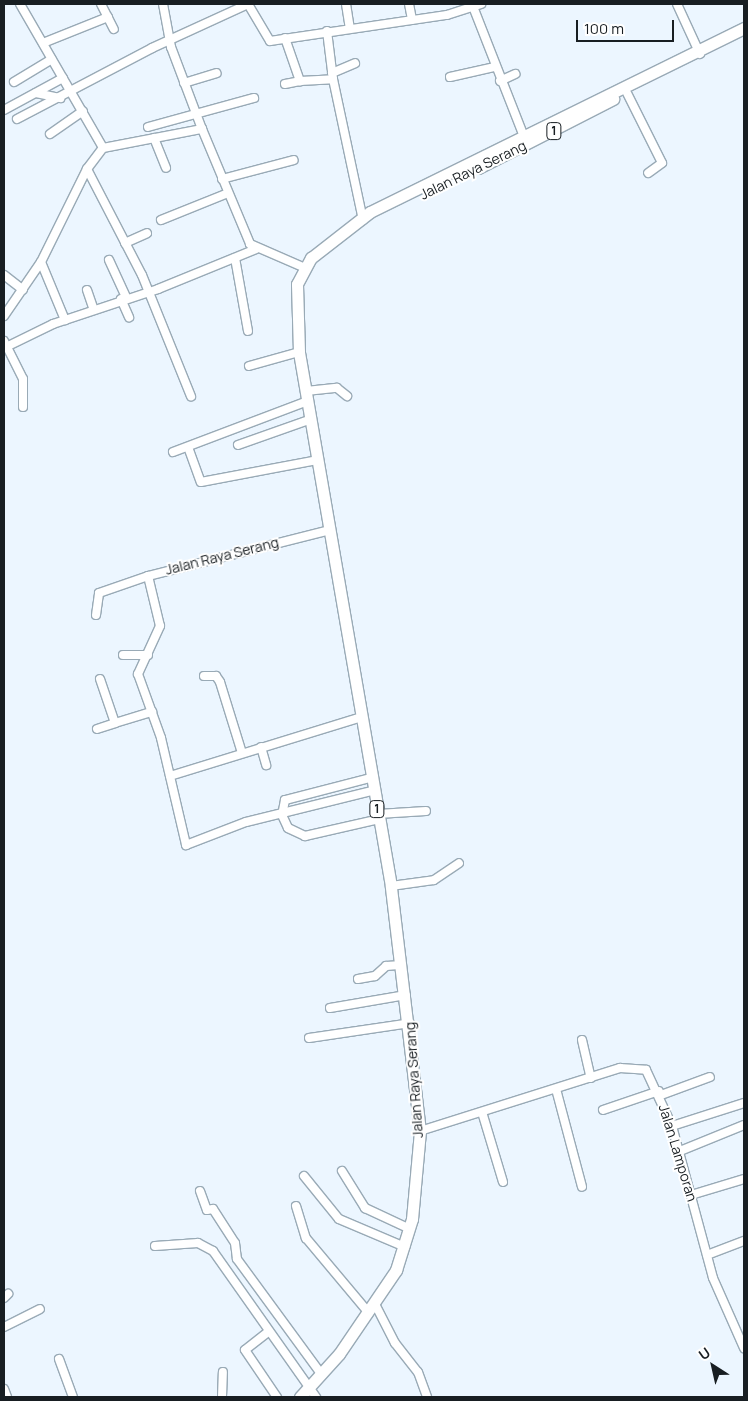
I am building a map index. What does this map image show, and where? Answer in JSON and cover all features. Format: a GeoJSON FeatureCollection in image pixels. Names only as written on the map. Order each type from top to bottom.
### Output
{"type":"FeatureCollection","features":[{"type":"Feature","properties":{"kind":"highway","name":"Jalan Raya Serang"},"geometry":{"type":"LineString","coordinates":[[525,140],[627,93],[741,29]]}},
{"type":"Feature","properties":{"kind":"highway","name":"Jalan Raya Serang"},"geometry":{"type":"LineString","coordinates":[[300,1397],[313,1393],[322,1375],[372,1309],[405,1247],[410,1229],[420,1131],[410,1023],[391,886],[378,817],[374,777],[309,420],[307,396],[299,352],[296,291],[303,268],[323,247],[363,220],[699,52]]}},
{"type":"Feature","properties":{"kind":"street"},"geometry":{"type":"LineString","coordinates":[[20,4],[103,148]]}},
{"type":"Feature","properties":{"kind":"street"},"geometry":{"type":"LineString","coordinates":[[101,4],[114,29]]}},
{"type":"Feature","properties":{"kind":"street"},"geometry":{"type":"LineString","coordinates":[[162,4],[170,39],[184,83],[245,236],[256,249],[285,256],[303,268]]}},
{"type":"Feature","properties":{"kind":"street"},"geometry":{"type":"LineString","coordinates":[[17,119],[72,93],[170,39],[248,4],[266,38],[285,38],[412,20],[458,12],[476,5],[494,67],[525,140]]}},
{"type":"Feature","properties":{"kind":"street"},"geometry":{"type":"LineString","coordinates":[[346,4],[350,29]]}},
{"type":"Feature","properties":{"kind":"street"},"geometry":{"type":"LineString","coordinates":[[409,4],[412,20]]}},
{"type":"Feature","properties":{"kind":"street"},"geometry":{"type":"LineString","coordinates":[[455,4],[458,12]]}},
{"type":"Feature","properties":{"kind":"street"},"geometry":{"type":"LineString","coordinates":[[677,4],[699,52]]}},
{"type":"Feature","properties":{"kind":"street"},"geometry":{"type":"LineString","coordinates":[[43,43],[108,18]]}},
{"type":"Feature","properties":{"kind":"street"},"geometry":{"type":"LineString","coordinates":[[327,31],[332,76],[363,220]]}},
{"type":"Feature","properties":{"kind":"street"},"geometry":{"type":"LineString","coordinates":[[285,38],[300,81]]}},
{"type":"Feature","properties":{"kind":"street"},"geometry":{"type":"LineString","coordinates":[[14,82],[52,59]]}},
{"type":"Feature","properties":{"kind":"street"},"geometry":{"type":"LineString","coordinates":[[285,84],[332,76],[355,63]]}},
{"type":"Feature","properties":{"kind":"street"},"geometry":{"type":"LineString","coordinates":[[450,77],[494,67]]}},
{"type":"Feature","properties":{"kind":"street"},"geometry":{"type":"LineString","coordinates":[[184,83],[216,73]]}},
{"type":"Feature","properties":{"kind":"street"},"geometry":{"type":"LineString","coordinates":[[500,81],[515,74]]}},
{"type":"Feature","properties":{"kind":"street"},"geometry":{"type":"LineString","coordinates":[[4,110],[63,78]]}},
{"type":"Feature","properties":{"kind":"street"},"geometry":{"type":"LineString","coordinates":[[36,93],[60,98]]}},
{"type":"Feature","properties":{"kind":"street"},"geometry":{"type":"LineString","coordinates":[[627,93],[662,163],[648,173]]}},
{"type":"Feature","properties":{"kind":"street"},"geometry":{"type":"LineString","coordinates":[[148,127],[197,116],[214,107],[254,98]]}},
{"type":"Feature","properties":{"kind":"street"},"geometry":{"type":"LineString","coordinates":[[50,134],[82,110]]}},
{"type":"Feature","properties":{"kind":"street"},"geometry":{"type":"LineString","coordinates":[[4,316],[41,262],[87,169],[103,148],[202,128]]}},
{"type":"Feature","properties":{"kind":"street"},"geometry":{"type":"LineString","coordinates":[[154,138],[166,168]]}},
{"type":"Feature","properties":{"kind":"street"},"geometry":{"type":"LineString","coordinates":[[222,179],[294,160]]}},
{"type":"Feature","properties":{"kind":"street"},"geometry":{"type":"LineString","coordinates":[[87,169],[148,290],[191,396]]}},
{"type":"Feature","properties":{"kind":"street"},"geometry":{"type":"LineString","coordinates":[[161,220],[228,193]]}},
{"type":"Feature","properties":{"kind":"street"},"geometry":{"type":"LineString","coordinates":[[125,243],[147,234]]}},
{"type":"Feature","properties":{"kind":"street"},"geometry":{"type":"LineString","coordinates":[[23,407],[23,379],[5,345],[65,320],[256,249]]}},
{"type":"Feature","properties":{"kind":"street"},"geometry":{"type":"LineString","coordinates":[[235,258],[248,331]]}},
{"type":"Feature","properties":{"kind":"street"},"geometry":{"type":"LineString","coordinates":[[109,260],[124,298],[129,317]]}},
{"type":"Feature","properties":{"kind":"street"},"geometry":{"type":"LineString","coordinates":[[41,262],[65,320]]}},
{"type":"Feature","properties":{"kind":"street"},"geometry":{"type":"LineString","coordinates":[[4,274],[23,290]]}},
{"type":"Feature","properties":{"kind":"street"},"geometry":{"type":"LineString","coordinates":[[86,290],[94,310]]}},
{"type":"Feature","properties":{"kind":"street"},"geometry":{"type":"LineString","coordinates":[[249,366],[299,352]]}},
{"type":"Feature","properties":{"kind":"street"},"geometry":{"type":"LineString","coordinates":[[173,452],[307,396],[337,388],[347,396]]}},
{"type":"Feature","properties":{"kind":"street"},"geometry":{"type":"LineString","coordinates":[[238,445],[309,420]]}},
{"type":"Feature","properties":{"kind":"street"},"geometry":{"type":"LineString","coordinates":[[188,447],[201,482],[317,460]]}},
{"type":"Feature","properties":{"kind":"street","name":"Jalan Raya Serang"},"geometry":{"type":"LineString","coordinates":[[330,530],[148,576],[160,626],[148,655],[137,671],[152,712],[188,846],[246,822],[282,815],[375,790]]}},
{"type":"Feature","properties":{"kind":"street"},"geometry":{"type":"LineString","coordinates":[[96,615],[99,593],[148,576]]}},
{"type":"Feature","properties":{"kind":"street"},"geometry":{"type":"LineString","coordinates":[[122,655],[148,655]]}},
{"type":"Feature","properties":{"kind":"street"},"geometry":{"type":"LineString","coordinates":[[204,676],[216,676],[220,682],[242,753]]}},
{"type":"Feature","properties":{"kind":"street"},"geometry":{"type":"LineString","coordinates":[[100,679],[115,723]]}},
{"type":"Feature","properties":{"kind":"street"},"geometry":{"type":"LineString","coordinates":[[97,729],[152,712]]}},
{"type":"Feature","properties":{"kind":"street"},"geometry":{"type":"LineString","coordinates":[[170,776],[362,717]]}},
{"type":"Feature","properties":{"kind":"street"},"geometry":{"type":"LineString","coordinates":[[261,747],[266,765]]}},
{"type":"Feature","properties":{"kind":"street"},"geometry":{"type":"LineString","coordinates":[[374,777],[285,800],[282,815],[288,828],[304,836],[378,817],[426,811]]}},
{"type":"Feature","properties":{"kind":"street"},"geometry":{"type":"LineString","coordinates":[[391,886],[434,880],[459,863]]}},
{"type":"Feature","properties":{"kind":"street"},"geometry":{"type":"LineString","coordinates":[[358,979],[375,976],[386,966],[402,965]]}},
{"type":"Feature","properties":{"kind":"street"},"geometry":{"type":"LineString","coordinates":[[330,1008],[406,995]]}},
{"type":"Feature","properties":{"kind":"street"},"geometry":{"type":"LineString","coordinates":[[309,1038],[410,1023]]}},
{"type":"Feature","properties":{"kind":"street"},"geometry":{"type":"LineString","coordinates":[[582,1040],[591,1078]]}},
{"type":"Feature","properties":{"kind":"street","name":"Jalan Lamporan"},"geometry":{"type":"LineString","coordinates":[[420,1131],[636,1066],[651,1075],[660,1093],[680,1151],[707,1255],[731,1325],[744,1348]]}},
{"type":"Feature","properties":{"kind":"street"},"geometry":{"type":"LineString","coordinates":[[603,1110],[710,1077]]}},
{"type":"Feature","properties":{"kind":"street"},"geometry":{"type":"LineString","coordinates":[[556,1089],[582,1188]]}},
{"type":"Feature","properties":{"kind":"street"},"geometry":{"type":"LineString","coordinates":[[672,1126],[744,1102]]}},
{"type":"Feature","properties":{"kind":"street"},"geometry":{"type":"LineString","coordinates":[[482,1112],[503,1182]]}},
{"type":"Feature","properties":{"kind":"street"},"geometry":{"type":"LineString","coordinates":[[680,1151],[744,1125]]}},
{"type":"Feature","properties":{"kind":"street"},"geometry":{"type":"LineString","coordinates":[[342,1171],[365,1208],[410,1229]]}},
{"type":"Feature","properties":{"kind":"street"},"geometry":{"type":"LineString","coordinates":[[304,1176],[339,1219],[405,1247]]}},
{"type":"Feature","properties":{"kind":"street"},"geometry":{"type":"LineString","coordinates":[[691,1194],[744,1179]]}},
{"type":"Feature","properties":{"kind":"street"},"geometry":{"type":"LineString","coordinates":[[200,1191],[207,1210],[213,1209],[235,1242],[236,1259],[322,1375]]}},
{"type":"Feature","properties":{"kind":"street"},"geometry":{"type":"LineString","coordinates":[[296,1206],[306,1238],[372,1309],[418,1372],[427,1397]]}},
{"type":"Feature","properties":{"kind":"street"},"geometry":{"type":"LineString","coordinates":[[707,1255],[744,1241]]}},
{"type":"Feature","properties":{"kind":"street"},"geometry":{"type":"LineString","coordinates":[[156,1246],[207,1246],[232,1272],[268,1332],[313,1393]]}},
{"type":"Feature","properties":{"kind":"street"},"geometry":{"type":"LineString","coordinates":[[4,1327],[40,1309]]}},
{"type":"Feature","properties":{"kind":"street"},"geometry":{"type":"LineString","coordinates":[[268,1332],[245,1350],[276,1397]]}},
{"type":"Feature","properties":{"kind":"street"},"geometry":{"type":"LineString","coordinates":[[59,1358],[73,1397]]}},
{"type":"Feature","properties":{"kind":"street"},"geometry":{"type":"LineString","coordinates":[[222,1397],[223,1372]]}},
{"type":"Feature","properties":{"kind":"street"},"geometry":{"type":"LineString","coordinates":[[4,1389],[7,1397]]}}]}
